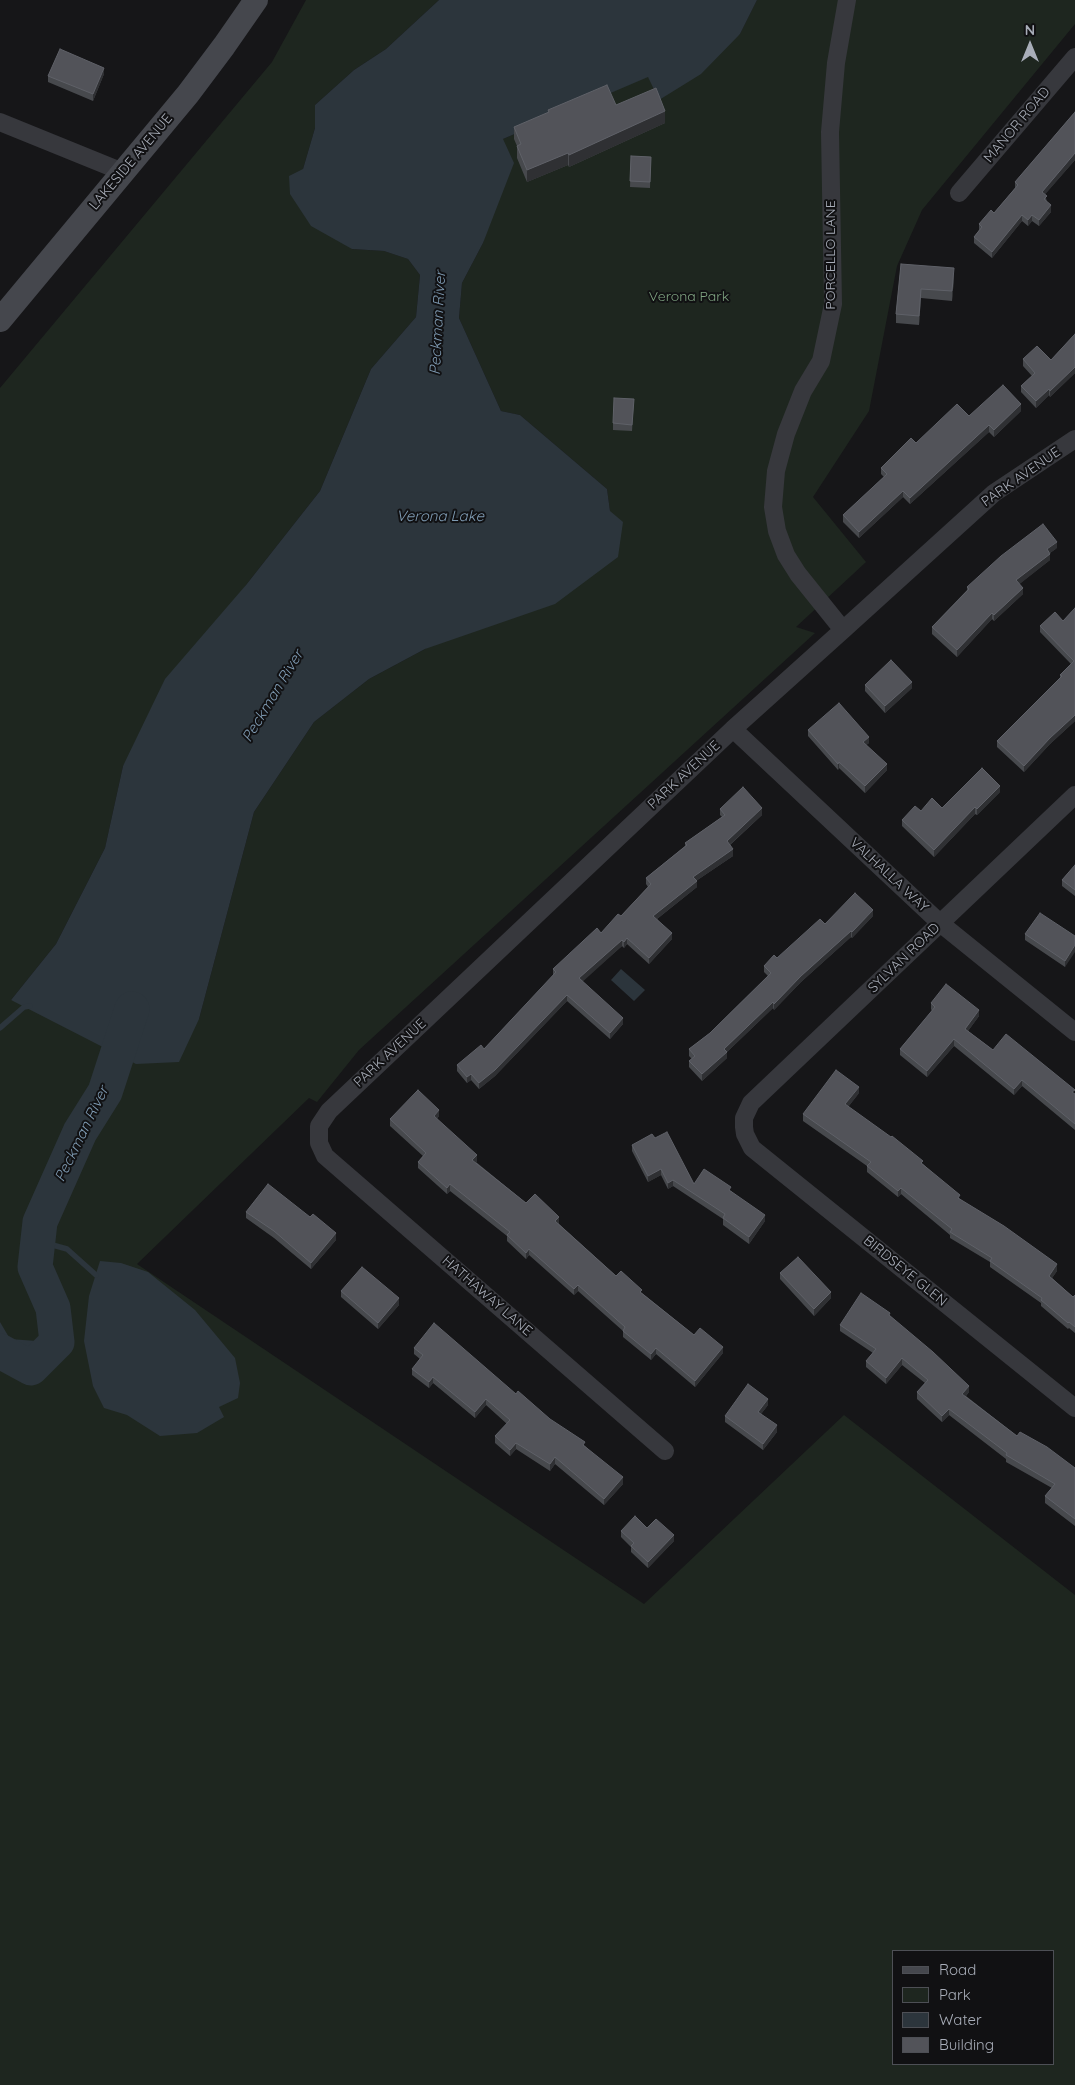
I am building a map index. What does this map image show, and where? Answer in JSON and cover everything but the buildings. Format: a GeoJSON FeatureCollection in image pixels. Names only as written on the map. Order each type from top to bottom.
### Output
{"type":"FeatureCollection","features":[{"type":"Feature","properties":{"kind":"main road","name":"LAKESIDE AVENUE"},"geometry":{"type":"LineString","coordinates":[[0,320],[188,94],[256,0]]}},
{"type":"Feature","properties":{"kind":"street","name":"PORCELLO LANE"},"geometry":{"type":"LineString","coordinates":[[843,630],[798,574],[786,555],[777,531],[773,507],[776,471],[786,434],[803,391],[821,360],[833,304],[830,132],[836,62],[847,0]]}},
{"type":"Feature","properties":{"kind":"street","name":"MANOR ROAD"},"geometry":{"type":"LineString","coordinates":[[960,193],[1075,57]]}},
{"type":"Feature","properties":{"kind":"street"},"geometry":{"type":"LineString","coordinates":[[0,122],[123,172]]}},
{"type":"Feature","properties":{"kind":"street","name":"PARK AVENUE"},"geometry":{"type":"LineString","coordinates":[[318,1135],[323,1118],[329,1111],[733,730],[994,493],[1075,439]]}},
{"type":"Feature","properties":{"kind":"street","name":"VALHALLA WAY"},"geometry":{"type":"LineString","coordinates":[[733,730],[940,923],[1075,1032]]}},
{"type":"Feature","properties":{"kind":"street","name":"SYLVAN ROAD"},"geometry":{"type":"LineString","coordinates":[[744,1127],[747,1110],[751,1103],[1075,795]]}},
{"type":"Feature","properties":{"kind":"street","name":"BIRDSEYE GLEN"},"geometry":{"type":"LineString","coordinates":[[744,1127],[752,1148],[1075,1408]]}},
{"type":"Feature","properties":{"kind":"street","name":"HATHAWAY LANE"},"geometry":{"type":"LineString","coordinates":[[318,1135],[321,1150],[325,1156],[665,1451]]}},
{"type":"Feature","properties":{"kind":"green space","name":"Verona Park"},"geometry":{"type":"Polygon","coordinates":[[[306,0],[439,0],[386,49],[354,70],[315,105],[315,128],[303,169],[352,249],[384,251],[408,259],[420,275],[416,317],[371,369],[320,491],[246,585],[123,766],[105,848],[56,944],[11,1000],[199,1019],[254,812],[314,722],[369,679],[425,649],[610,511],[607,489],[520,415],[501,411],[459,318],[462,283],[483,243],[503,139],[648,76],[659,99],[740,34],[757,0],[1075,0],[1075,24],[922,210],[897,266],[869,411],[813,497],[866,562],[796,627],[815,633],[359,1050],[317,1102],[309,1098],[137,1264],[644,1604],[844,1415],[1075,1595],[1075,2085],[0,2085],[0,388],[272,62],[306,0]]]}},
{"type":"Feature","properties":{"kind":"water","name":"Verona Lake"},"geometry":{"type":"Polygon","coordinates":[[[439,0],[757,0],[740,34],[701,74],[659,100],[648,77],[503,139],[514,163],[483,243],[462,283],[459,318],[501,411],[520,415],[607,489],[610,511],[623,522],[618,557],[555,604],[425,649],[369,679],[314,722],[254,812],[199,1019],[179,1062],[136,1064],[11,1000],[56,944],[105,848],[123,766],[165,679],[246,585],[320,491],[371,369],[416,317],[420,275],[408,259],[384,251],[352,249],[311,226],[290,194],[289,176],[303,169],[315,128],[315,105],[354,70],[386,49],[439,0]]]}},
{"type":"Feature","properties":{"kind":"water"},"geometry":{"type":"Polygon","coordinates":[[[621,969],[645,990],[634,1001],[611,980],[621,969]]]}},
{"type":"Feature","properties":{"kind":"water"},"geometry":{"type":"Polygon","coordinates":[[[100,1261],[121,1263],[148,1272],[195,1310],[235,1358],[240,1383],[238,1398],[219,1407],[224,1417],[197,1433],[160,1436],[127,1415],[104,1408],[93,1386],[84,1341],[89,1296],[100,1261]]]}},
{"type":"Feature","properties":{"kind":"water"},"geometry":{"type":"Polygon","coordinates":[[[0,1322],[10,1339],[63,1343],[60,1357],[55,1365],[41,1374],[19,1375],[3,1369],[0,1366],[0,1322]]]}},
{"type":"Feature","properties":{"kind":"waterway"},"geometry":{"type":"LineString","coordinates":[[0,1028],[24,1007],[30,1006]]}},
{"type":"Feature","properties":{"kind":"waterway","name":"Peckman River"},"geometry":{"type":"LineString","coordinates":[[0,1351],[31,1368],[57,1342],[53,1308],[35,1267],[40,1222],[80,1132],[105,1092],[132,1009]]}},
{"type":"Feature","properties":{"kind":"waterway"},"geometry":{"type":"LineString","coordinates":[[38,1241],[67,1249],[96,1275]]}}]}
